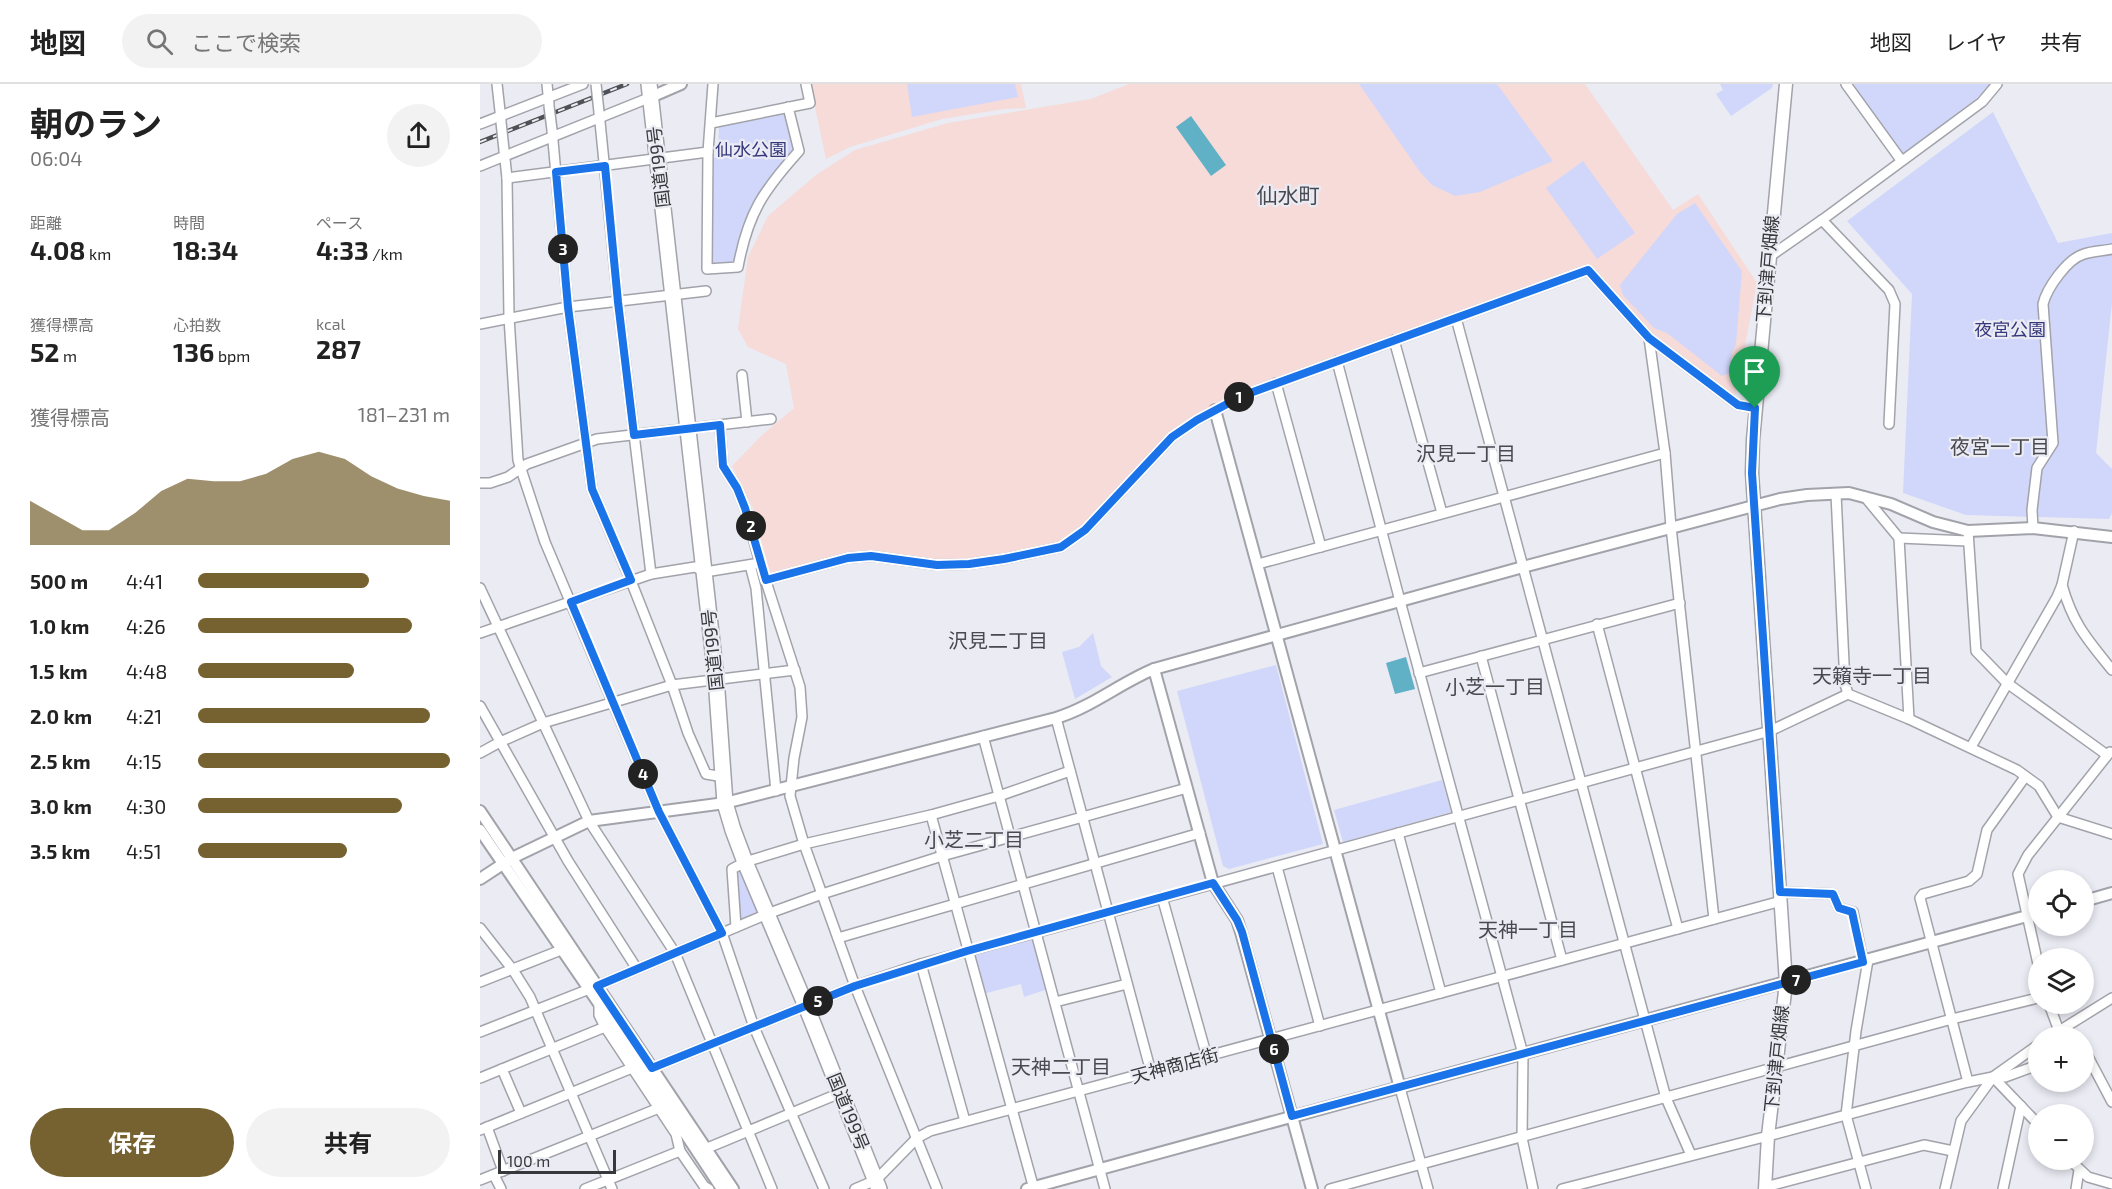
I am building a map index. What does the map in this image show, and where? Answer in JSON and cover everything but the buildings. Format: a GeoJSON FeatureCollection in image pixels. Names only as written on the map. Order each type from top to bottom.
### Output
{"type":"FeatureCollection","features":[{"type":"Feature","properties":{"kind":"highway","name":"国道199号"},"geometry":{"type":"LineString","coordinates":[[650,90],[705,573],[716,678],[725,803],[745,862],[806,1006],[877,1185]]}},
{"type":"Feature","properties":{"kind":"main road","name":"下到津戸畑線"},"geometry":{"type":"LineString","coordinates":[[1762,1188],[1786,983],[1752,473],[1755,408],[1786,84]]}},
{"type":"Feature","properties":{"kind":"street"},"geometry":{"type":"LineString","coordinates":[[497,84],[507,178],[509,317],[513,400],[521,470],[545,542],[659,812],[722,933],[754,1027],[824,1189]]}},
{"type":"Feature","properties":{"kind":"street"},"geometry":{"type":"LineString","coordinates":[[547,84],[568,307],[592,489],[631,580],[688,733],[706,774],[724,777]]}},
{"type":"Feature","properties":{"kind":"street"},"geometry":{"type":"LineString","coordinates":[[480,124],[549,102],[583,84]]}},
{"type":"Feature","properties":{"kind":"street"},"geometry":{"type":"LineString","coordinates":[[596,84],[618,302],[651,574]]}},
{"type":"Feature","properties":{"kind":"street"},"geometry":{"type":"LineString","coordinates":[[480,166],[650,90],[681,84]]}},
{"type":"Feature","properties":{"kind":"street"},"geometry":{"type":"LineString","coordinates":[[713,84],[708,152],[707,269],[738,267],[744,236],[758,202],[779,173],[799,151],[788,107]]}},
{"type":"Feature","properties":{"kind":"street"},"geometry":{"type":"LineString","coordinates":[[711,123],[810,103],[806,84]]}},
{"type":"Feature","properties":{"kind":"street"},"geometry":{"type":"LineString","coordinates":[[1846,84],[1901,160]]}},
{"type":"Feature","properties":{"kind":"street"},"geometry":{"type":"LineString","coordinates":[[1769,257],[1982,102],[1997,84]]}},
{"type":"Feature","properties":{"kind":"street"},"geometry":{"type":"LineString","coordinates":[[507,178],[708,152]]}},
{"type":"Feature","properties":{"kind":"street"},"geometry":{"type":"LineString","coordinates":[[1822,220],[1894,297],[1889,424]]}},
{"type":"Feature","properties":{"kind":"street"},"geometry":{"type":"LineString","coordinates":[[2033,528],[2032,510],[2037,468],[2053,443],[2043,304],[2046,294],[2072,260],[2082,254],[2112,249]]}},
{"type":"Feature","properties":{"kind":"street"},"geometry":{"type":"LineString","coordinates":[[766,580],[848,558],[871,556],[937,565],[969,564],[1004,559],[1066,545],[1078,537],[1172,437],[1215,410],[1242,396],[1276,383],[1588,270],[1649,338],[1738,405],[1755,408]]}},
{"type":"Feature","properties":{"kind":"street"},"geometry":{"type":"LineString","coordinates":[[480,324],[568,307],[706,291]]}},
{"type":"Feature","properties":{"kind":"street"},"geometry":{"type":"LineString","coordinates":[[1455,318],[1544,640],[1666,1098],[1691,1155]]}},
{"type":"Feature","properties":{"kind":"street"},"geometry":{"type":"LineString","coordinates":[[1649,338],[1665,453],[1714,919]]}},
{"type":"Feature","properties":{"kind":"street"},"geometry":{"type":"LineString","coordinates":[[1394,340],[1442,513]]}},
{"type":"Feature","properties":{"kind":"street"},"geometry":{"type":"LineString","coordinates":[[1337,361],[1523,1054],[1522,1138],[1533,1189]]}},
{"type":"Feature","properties":{"kind":"street"},"geometry":{"type":"LineString","coordinates":[[742,375],[747,422]]}},
{"type":"Feature","properties":{"kind":"street"},"geometry":{"type":"LineString","coordinates":[[1276,383],[1320,547]]}},
{"type":"Feature","properties":{"kind":"street"},"geometry":{"type":"LineString","coordinates":[[1215,410],[1428,1189]]}},
{"type":"Feature","properties":{"kind":"street"},"geometry":{"type":"LineString","coordinates":[[480,483],[490,483],[508,477],[528,464],[597,439],[771,419]]}},
{"type":"Feature","properties":{"kind":"street"},"geometry":{"type":"LineString","coordinates":[[720,425],[723,466],[737,488],[745,508],[755,564],[776,791]]}},
{"type":"Feature","properties":{"kind":"street"},"geometry":{"type":"LineString","coordinates":[[1257,564],[1665,453]]}},
{"type":"Feature","properties":{"kind":"street"},"geometry":{"type":"LineString","coordinates":[[480,879],[507,861],[554,836],[589,821],[725,803],[1056,718],[1089,706],[1135,677],[1154,669],[1755,505],[1807,495],[1849,493],[1891,504],[1968,536]]}},
{"type":"Feature","properties":{"kind":"street"},"geometry":{"type":"LineString","coordinates":[[1836,494],[1845,684],[1848,694]]}},
{"type":"Feature","properties":{"kind":"street"},"geometry":{"type":"LineString","coordinates":[[1865,496],[1899,538],[1909,719]]}},
{"type":"Feature","properties":{"kind":"street"},"geometry":{"type":"LineString","coordinates":[[1899,538],[1968,536],[2033,528],[2112,537]]}},
{"type":"Feature","properties":{"kind":"street"},"geometry":{"type":"LineString","coordinates":[[1971,747],[2062,585],[2074,531]]}},
{"type":"Feature","properties":{"kind":"street"},"geometry":{"type":"LineString","coordinates":[[1968,536],[1976,651],[2007,683],[2110,753],[2028,855],[2018,874],[2034,948]]}},
{"type":"Feature","properties":{"kind":"street"},"geometry":{"type":"LineString","coordinates":[[480,633],[651,574],[694,567],[705,573],[755,564]]}},
{"type":"Feature","properties":{"kind":"street"},"geometry":{"type":"LineString","coordinates":[[755,564],[766,580],[795,670],[802,704],[790,796],[804,844],[855,986],[937,1189]]}},
{"type":"Feature","properties":{"kind":"street"},"geometry":{"type":"LineString","coordinates":[[2062,585],[2068,606],[2081,632],[2112,670]]}},
{"type":"Feature","properties":{"kind":"street"},"geometry":{"type":"LineString","coordinates":[[480,588],[589,821],[675,953],[772,1189]]}},
{"type":"Feature","properties":{"kind":"street"},"geometry":{"type":"LineString","coordinates":[[1419,673],[1680,603]]}},
{"type":"Feature","properties":{"kind":"street"},"geometry":{"type":"LineString","coordinates":[[1597,624],[1678,929]]}},
{"type":"Feature","properties":{"kind":"street"},"geometry":{"type":"LineString","coordinates":[[1481,656],[1563,960]]}},
{"type":"Feature","properties":{"kind":"street"},"geometry":{"type":"LineString","coordinates":[[1154,669],[1213,883],[1237,920],[1312,1189]]}},
{"type":"Feature","properties":{"kind":"street"},"geometry":{"type":"LineString","coordinates":[[480,753],[543,723],[672,685],[795,670]]}},
{"type":"Feature","properties":{"kind":"street"},"geometry":{"type":"LineString","coordinates":[[652,1068],[855,986],[921,964],[1770,731],[1848,694],[1909,719],[2017,770],[2039,786],[2058,817],[2112,834]]}},
{"type":"Feature","properties":{"kind":"street"},"geometry":{"type":"LineString","coordinates":[[480,706],[554,836],[637,969]]}},
{"type":"Feature","properties":{"kind":"street"},"geometry":{"type":"LineString","coordinates":[[1056,718],[1151,1072]]}},
{"type":"Feature","properties":{"kind":"street"},"geometry":{"type":"LineString","coordinates":[[983,736],[1105,1189]]}},
{"type":"Feature","properties":{"kind":"street"},"geometry":{"type":"LineString","coordinates":[[736,927],[732,869],[745,862],[804,844],[931,815],[999,796],[1070,771]]}},
{"type":"Feature","properties":{"kind":"street"},"geometry":{"type":"LineString","coordinates":[[1968,1082],[1920,898],[1923,894],[1969,881],[1977,874],[1987,830],[2025,777]]}},
{"type":"Feature","properties":{"kind":"street"},"geometry":{"type":"LineString","coordinates":[[480,1032],[593,988],[767,914],[822,894],[942,856],[1187,788]]}},
{"type":"Feature","properties":{"kind":"street"},"geometry":{"type":"LineString","coordinates":[[480,811],[507,861],[561,950],[593,988],[599,1004],[722,1189]]}},
{"type":"Feature","properties":{"kind":"street"},"geometry":{"type":"LineString","coordinates":[[931,815],[1012,1109],[1031,1188],[2026,917]]}},
{"type":"Feature","properties":{"kind":"street"},"geometry":{"type":"LineString","coordinates":[[480,830],[507,861],[593,988],[652,1068],[733,1189]]}},
{"type":"Feature","properties":{"kind":"street"},"geometry":{"type":"LineString","coordinates":[[838,938],[955,902],[1200,833]]}},
{"type":"Feature","properties":{"kind":"street"},"geometry":{"type":"LineString","coordinates":[[1398,833],[1441,993]]}},
{"type":"Feature","properties":{"kind":"street"},"geometry":{"type":"LineString","coordinates":[[1277,867],[1320,1026]]}},
{"type":"Feature","properties":{"kind":"street"},"geometry":{"type":"LineString","coordinates":[[2094,898],[2112,893]]}},
{"type":"Feature","properties":{"kind":"street","name":"天神商店街"},"geometry":{"type":"LineString","coordinates":[[917,1138],[930,1131],[964,1121],[1079,1092],[1678,929],[1781,897],[1833,894],[1839,908],[1852,912],[1866,961]]}},
{"type":"Feature","properties":{"kind":"street"},"geometry":{"type":"LineString","coordinates":[[1162,897],[1207,1057]]}},
{"type":"Feature","properties":{"kind":"street"},"geometry":{"type":"LineString","coordinates":[[480,928],[513,969],[530,997],[612,1189]]}},
{"type":"Feature","properties":{"kind":"street"},"geometry":{"type":"LineString","coordinates":[[480,982],[561,950]]}},
{"type":"Feature","properties":{"kind":"street"},"geometry":{"type":"LineString","coordinates":[[1866,961],[1846,1115],[1866,1189]]}},
{"type":"Feature","properties":{"kind":"street"},"geometry":{"type":"LineString","coordinates":[[921,964],[964,1121]]}},
{"type":"Feature","properties":{"kind":"street"},"geometry":{"type":"LineString","coordinates":[[1055,1002],[1127,984]]}},
{"type":"Feature","properties":{"kind":"street"},"geometry":{"type":"LineString","coordinates":[[2068,1026],[2112,998]]}},
{"type":"Feature","properties":{"kind":"street"},"geometry":{"type":"LineString","coordinates":[[1330,1189],[1952,1019],[2028,1000]]}},
{"type":"Feature","properties":{"kind":"street"},"geometry":{"type":"LineString","coordinates":[[599,1004],[599,1015],[605,1027],[676,1134],[680,1151],[704,1186],[709,1189]]}},
{"type":"Feature","properties":{"kind":"street"},"geometry":{"type":"LineString","coordinates":[[480,1078],[605,1027]]}},
{"type":"Feature","properties":{"kind":"street"},"geometry":{"type":"LineString","coordinates":[[1945,1189],[1961,1121],[1993,1077],[2028,1052]]}},
{"type":"Feature","properties":{"kind":"street"},"geometry":{"type":"LineString","coordinates":[[2094,1063],[2108,1083],[2112,1102]]}},
{"type":"Feature","properties":{"kind":"street"},"geometry":{"type":"LineString","coordinates":[[501,1189],[483,1128],[632,1068]]}},
{"type":"Feature","properties":{"kind":"street"},"geometry":{"type":"LineString","coordinates":[[502,1069],[521,1113]]}},
{"type":"Feature","properties":{"kind":"street"},"geometry":{"type":"LineString","coordinates":[[1562,1189],[1968,1082],[2005,1077],[2028,1069]]}},
{"type":"Feature","properties":{"kind":"street"},"geometry":{"type":"LineString","coordinates":[[1993,1077],[2028,1113]]}},
{"type":"Feature","properties":{"kind":"street"},"geometry":{"type":"LineString","coordinates":[[705,1149],[840,1093]]}},
{"type":"Feature","properties":{"kind":"street"},"geometry":{"type":"LineString","coordinates":[[2003,1189],[2021,1106]]}},
{"type":"Feature","properties":{"kind":"street"},"geometry":{"type":"LineString","coordinates":[[480,1180],[659,1108]]}},
{"type":"Feature","properties":{"kind":"street"},"geometry":{"type":"LineString","coordinates":[[855,1189],[877,1185],[917,1138]]}},
{"type":"Feature","properties":{"kind":"street"},"geometry":{"type":"LineString","coordinates":[[1762,1188],[1924,1145],[1953,1150]]}},
{"type":"Feature","properties":{"kind":"street"},"geometry":{"type":"LineString","coordinates":[[585,1189],[680,1151]]}},
{"type":"Feature","properties":{"kind":"street"},"geometry":{"type":"LineString","coordinates":[[2076,1189],[2079,1170],[2088,1177],[2112,1184]]}},
{"type":"Feature","properties":{"kind":"shaded area"},"geometry":{"type":"Polygon","coordinates":[[[810,84],[1021,84],[1026,108],[1004,109],[942,119],[850,147],[826,159],[810,84]]]}},
{"type":"Feature","properties":{"kind":"shaded area"},"geometry":{"type":"Polygon","coordinates":[[[1129,84],[1585,84],[1673,210],[1698,194],[1757,283],[1735,397],[1650,331],[1594,268],[1581,268],[1228,397],[1177,431],[1093,517],[1061,544],[995,558],[930,561],[856,554],[768,576],[753,508],[732,466],[762,435],[794,408],[786,364],[748,347],[738,329],[748,257],[768,216],[816,175],[855,150],[948,123],[1091,99],[1129,84]]]}},
{"type":"Feature","properties":{"kind":"shaded area"},"geometry":{"type":"Polygon","coordinates":[[[1191,116],[1226,165],[1211,176],[1176,127],[1191,116]]]}},
{"type":"Feature","properties":{"kind":"shaded area"},"geometry":{"type":"Polygon","coordinates":[[[1406,657],[1415,689],[1395,694],[1386,663],[1406,657]]]}},
{"type":"Feature","properties":{"kind":"green space"},"geometry":{"type":"Polygon","coordinates":[[[907,84],[1015,84],[1018,97],[912,117],[907,84]]]}},
{"type":"Feature","properties":{"kind":"green space"},"geometry":{"type":"Polygon","coordinates":[[[1359,84],[1497,84],[1553,161],[1480,192],[1455,196],[1432,185],[1420,172],[1359,84]]]}},
{"type":"Feature","properties":{"kind":"green space"},"geometry":{"type":"Polygon","coordinates":[[[1720,84],[1773,84],[1772,88],[1731,116],[1716,94],[1723,90],[1720,84]]]}},
{"type":"Feature","properties":{"kind":"green space"},"geometry":{"type":"Polygon","coordinates":[[[1854,84],[1990,84],[1981,95],[1899,157],[1854,84]]]}},
{"type":"Feature","properties":{"kind":"green space","name":"仙水公園"},"geometry":{"type":"Polygon","coordinates":[[[788,112],[798,154],[758,202],[738,267],[707,269],[710,159],[718,157],[719,124],[788,112]]]}},
{"type":"Feature","properties":{"kind":"green space","name":"夜宮公園"},"geometry":{"type":"Polygon","coordinates":[[[1993,112],[2058,243],[2112,233],[2112,303],[2096,453],[2112,469],[2112,513],[2109,519],[1966,515],[1903,493],[1912,294],[1847,221],[1993,112]]]}},
{"type":"Feature","properties":{"kind":"green space"},"geometry":{"type":"Polygon","coordinates":[[[1583,161],[1635,233],[1597,259],[1546,188],[1583,161]]]}},
{"type":"Feature","properties":{"kind":"green space"},"geometry":{"type":"Polygon","coordinates":[[[1695,203],[1742,271],[1736,344],[1732,352],[1730,373],[1722,376],[1667,333],[1654,328],[1623,295],[1620,285],[1677,214],[1695,203]]]}},
{"type":"Feature","properties":{"kind":"green space"},"geometry":{"type":"Polygon","coordinates":[[[1093,633],[1101,666],[1112,677],[1075,699],[1062,652],[1079,647],[1093,633]]]}},
{"type":"Feature","properties":{"kind":"green space"},"geometry":{"type":"Polygon","coordinates":[[[1276,665],[1323,844],[1229,869],[1223,866],[1177,691],[1276,665]]]}},
{"type":"Feature","properties":{"kind":"green space"},"geometry":{"type":"Polygon","coordinates":[[[1442,780],[1451,812],[1343,842],[1334,810],[1442,780]]]}},
{"type":"Feature","properties":{"kind":"green space"},"geometry":{"type":"Polygon","coordinates":[[[742,867],[759,910],[741,920],[735,872],[742,867]]]}},
{"type":"Feature","properties":{"kind":"green space"},"geometry":{"type":"Polygon","coordinates":[[[1033,938],[1048,989],[1024,997],[1021,984],[983,994],[974,955],[1033,938]]]}},
{"type":"Feature","properties":{"kind":"railway"},"geometry":{"type":"LineString","coordinates":[[480,142],[627,84]]}},
{"type":"Feature","properties":{"kind":"district","name":"仙水町"},"geometry":{"type":"Point","coordinates":[1288,196]}},
{"type":"Feature","properties":{"kind":"district","name":"夜宮一丁目"},"geometry":{"type":"Point","coordinates":[2000,447]}},
{"type":"Feature","properties":{"kind":"district","name":"沢見一丁目"},"geometry":{"type":"Point","coordinates":[1466,454]}},
{"type":"Feature","properties":{"kind":"district","name":"沢見二丁目"},"geometry":{"type":"Point","coordinates":[998,641]}},
{"type":"Feature","properties":{"kind":"district","name":"天籟寺一丁目"},"geometry":{"type":"Point","coordinates":[1872,676]}},
{"type":"Feature","properties":{"kind":"district","name":"小芝一丁目"},"geometry":{"type":"Point","coordinates":[1495,687]}},
{"type":"Feature","properties":{"kind":"district","name":"小芝二丁目"},"geometry":{"type":"Point","coordinates":[974,840]}},
{"type":"Feature","properties":{"kind":"district","name":"天神一丁目"},"geometry":{"type":"Point","coordinates":[1528,930]}},
{"type":"Feature","properties":{"kind":"district","name":"天神二丁目"},"geometry":{"type":"Point","coordinates":[1061,1067]}},
{"type":"Feature","properties":{"kind":"route"},"geometry":{"type":"LineString","coordinates":[[605,166],[634,435],[720,425],[723,466],[737,488],[745,508],[766,580],[848,558],[871,556],[937,565],[969,564],[1061,547],[1078,537],[1172,437],[1215,410],[1242,396],[1588,270],[1649,338],[1738,405],[1755,408],[1752,473],[1780,892],[1833,894],[1839,908],[1852,912],[1863,962],[1292,1116],[1242,932],[1231,909],[1213,883],[921,964],[855,986],[652,1068],[597,986],[722,933],[659,812],[571,602],[631,580],[592,489],[568,307],[556,172],[605,166]]}}]}
